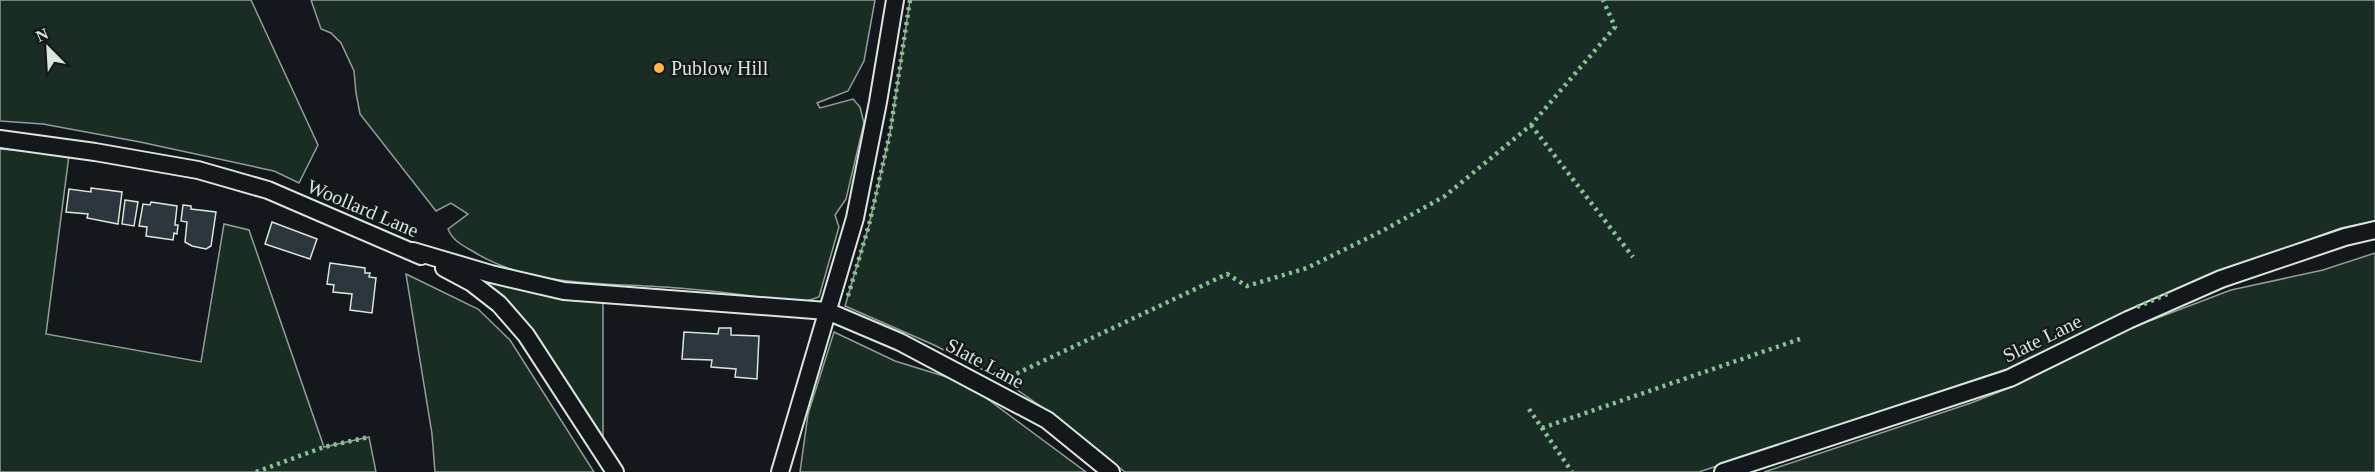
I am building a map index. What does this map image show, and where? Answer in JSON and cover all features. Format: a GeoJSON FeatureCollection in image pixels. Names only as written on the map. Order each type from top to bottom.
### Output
{"type":"FeatureCollection","features":[{"type":"Feature","properties":{"kind":"street"},"geometry":{"type":"LineString","coordinates":[[780,472],[855,218],[895,0]]}},
{"type":"Feature","properties":{"kind":"street","name":"Woollard Lane"},"geometry":{"type":"LineString","coordinates":[[0,139],[95,152],[198,170],[268,190],[413,251],[472,283],[499,304],[526,335],[615,472]]}},
{"type":"Feature","properties":{"kind":"street","name":"Slate Lane"},"geometry":{"type":"LineString","coordinates":[[1723,472],[2010,378],[2128,320],[2221,279],[2345,237],[2375,230]]}},
{"type":"Feature","properties":{"kind":"street","name":"Slate Lane"},"geometry":{"type":"LineString","coordinates":[[413,251],[491,274],[564,291],[827,311],[900,342],[1047,420],[1111,472]]}},
{"type":"Feature","properties":{"kind":"green space"},"geometry":{"type":"Polygon","coordinates":[[[0,0],[251,0],[318,145],[299,183],[274,171],[140,142],[43,124],[0,121],[0,0]]]}},
{"type":"Feature","properties":{"kind":"green space"},"geometry":{"type":"Polygon","coordinates":[[[311,0],[875,0],[864,61],[848,91],[817,103],[820,108],[853,99],[860,107],[864,123],[846,199],[835,215],[839,227],[819,297],[804,302],[694,289],[573,282],[547,278],[497,264],[466,247],[455,240],[448,229],[468,214],[451,203],[436,211],[360,114],[354,71],[341,43],[331,33],[321,29],[311,0]]]}},
{"type":"Feature","properties":{"kind":"green space"},"geometry":{"type":"Polygon","coordinates":[[[910,0],[2375,0],[2375,221],[2341,228],[2218,272],[2143,304],[2007,369],[1699,472],[1125,472],[1049,412],[1003,380],[934,345],[845,306],[869,225],[890,133],[910,0]]]}},
{"type":"Feature","properties":{"kind":"green space"},"geometry":{"type":"Polygon","coordinates":[[[0,149],[69,155],[46,334],[201,362],[224,224],[249,230],[324,447],[369,437],[376,472],[0,472],[0,149]]]}},
{"type":"Feature","properties":{"kind":"green space"},"geometry":{"type":"Polygon","coordinates":[[[2375,253],[2375,472],[1764,472],[1971,403],[2019,384],[2131,328],[2231,290],[2323,270],[2375,253]]]}},
{"type":"Feature","properties":{"kind":"green space"},"geometry":{"type":"Polygon","coordinates":[[[406,274],[478,309],[510,340],[594,472],[435,472],[432,434],[406,274]]]}},
{"type":"Feature","properties":{"kind":"green space"},"geometry":{"type":"Polygon","coordinates":[[[491,280],[603,301],[603,437],[521,316],[487,286],[491,280]]]}},
{"type":"Feature","properties":{"kind":"green space"},"geometry":{"type":"Polygon","coordinates":[[[834,332],[895,361],[966,383],[1086,472],[800,472],[808,414],[834,332]]]}},
{"type":"Feature","properties":{"kind":"building"},"geometry":{"type":"Polygon","coordinates":[[[91,188],[122,192],[118,224],[87,218],[88,214],[66,212],[69,189],[91,192],[91,188]]]}},
{"type":"Feature","properties":{"kind":"building"},"geometry":{"type":"Polygon","coordinates":[[[125,200],[138,202],[134,226],[122,224],[125,200]]]}},
{"type":"Feature","properties":{"kind":"building"},"geometry":{"type":"Polygon","coordinates":[[[151,202],[177,206],[175,225],[178,225],[177,234],[174,233],[173,240],[146,236],[147,227],[139,226],[143,204],[150,205],[151,202]]]}},
{"type":"Feature","properties":{"kind":"building"},"geometry":{"type":"Polygon","coordinates":[[[183,205],[191,206],[191,209],[216,212],[211,246],[206,249],[185,242],[187,222],[181,221],[183,205]]]}},
{"type":"Feature","properties":{"kind":"building"},"geometry":{"type":"Polygon","coordinates":[[[272,222],[317,239],[310,259],[265,244],[272,222]]]}},
{"type":"Feature","properties":{"kind":"building"},"geometry":{"type":"Polygon","coordinates":[[[330,263],[365,268],[365,273],[370,273],[369,277],[376,278],[372,313],[350,310],[352,294],[333,292],[334,285],[327,284],[330,263]]]}},
{"type":"Feature","properties":{"kind":"building"},"geometry":{"type":"Polygon","coordinates":[[[719,328],[731,328],[731,335],[759,336],[757,379],[735,377],[736,369],[711,367],[712,360],[682,359],[684,332],[718,334],[719,328]]]}},
{"type":"Feature","properties":{"kind":"hedge"},"geometry":{"type":"LineString","coordinates":[[848,296],[869,225],[890,133],[910,0]]}},
{"type":"Feature","properties":{"kind":"hedge"},"geometry":{"type":"LineString","coordinates":[[1003,380],[1227,274],[1247,286],[1307,268],[1384,230],[1445,196],[1531,125],[1615,27],[1603,0]]}},
{"type":"Feature","properties":{"kind":"hedge"},"geometry":{"type":"LineString","coordinates":[[1531,125],[1633,257]]}},
{"type":"Feature","properties":{"kind":"hedge"},"geometry":{"type":"LineString","coordinates":[[2137,307],[2170,293]]}},
{"type":"Feature","properties":{"kind":"hedge"},"geometry":{"type":"LineString","coordinates":[[1542,428],[1800,339]]}},
{"type":"Feature","properties":{"kind":"hedge"},"geometry":{"type":"LineString","coordinates":[[1529,409],[1572,472]]}},
{"type":"Feature","properties":{"kind":"hedge"},"geometry":{"type":"LineString","coordinates":[[256,472],[324,447],[369,437]]}},
{"type":"Feature","properties":{"kind":"place","name":"Publow Hill"},"geometry":{"type":"Point","coordinates":[659,68]}}]}
